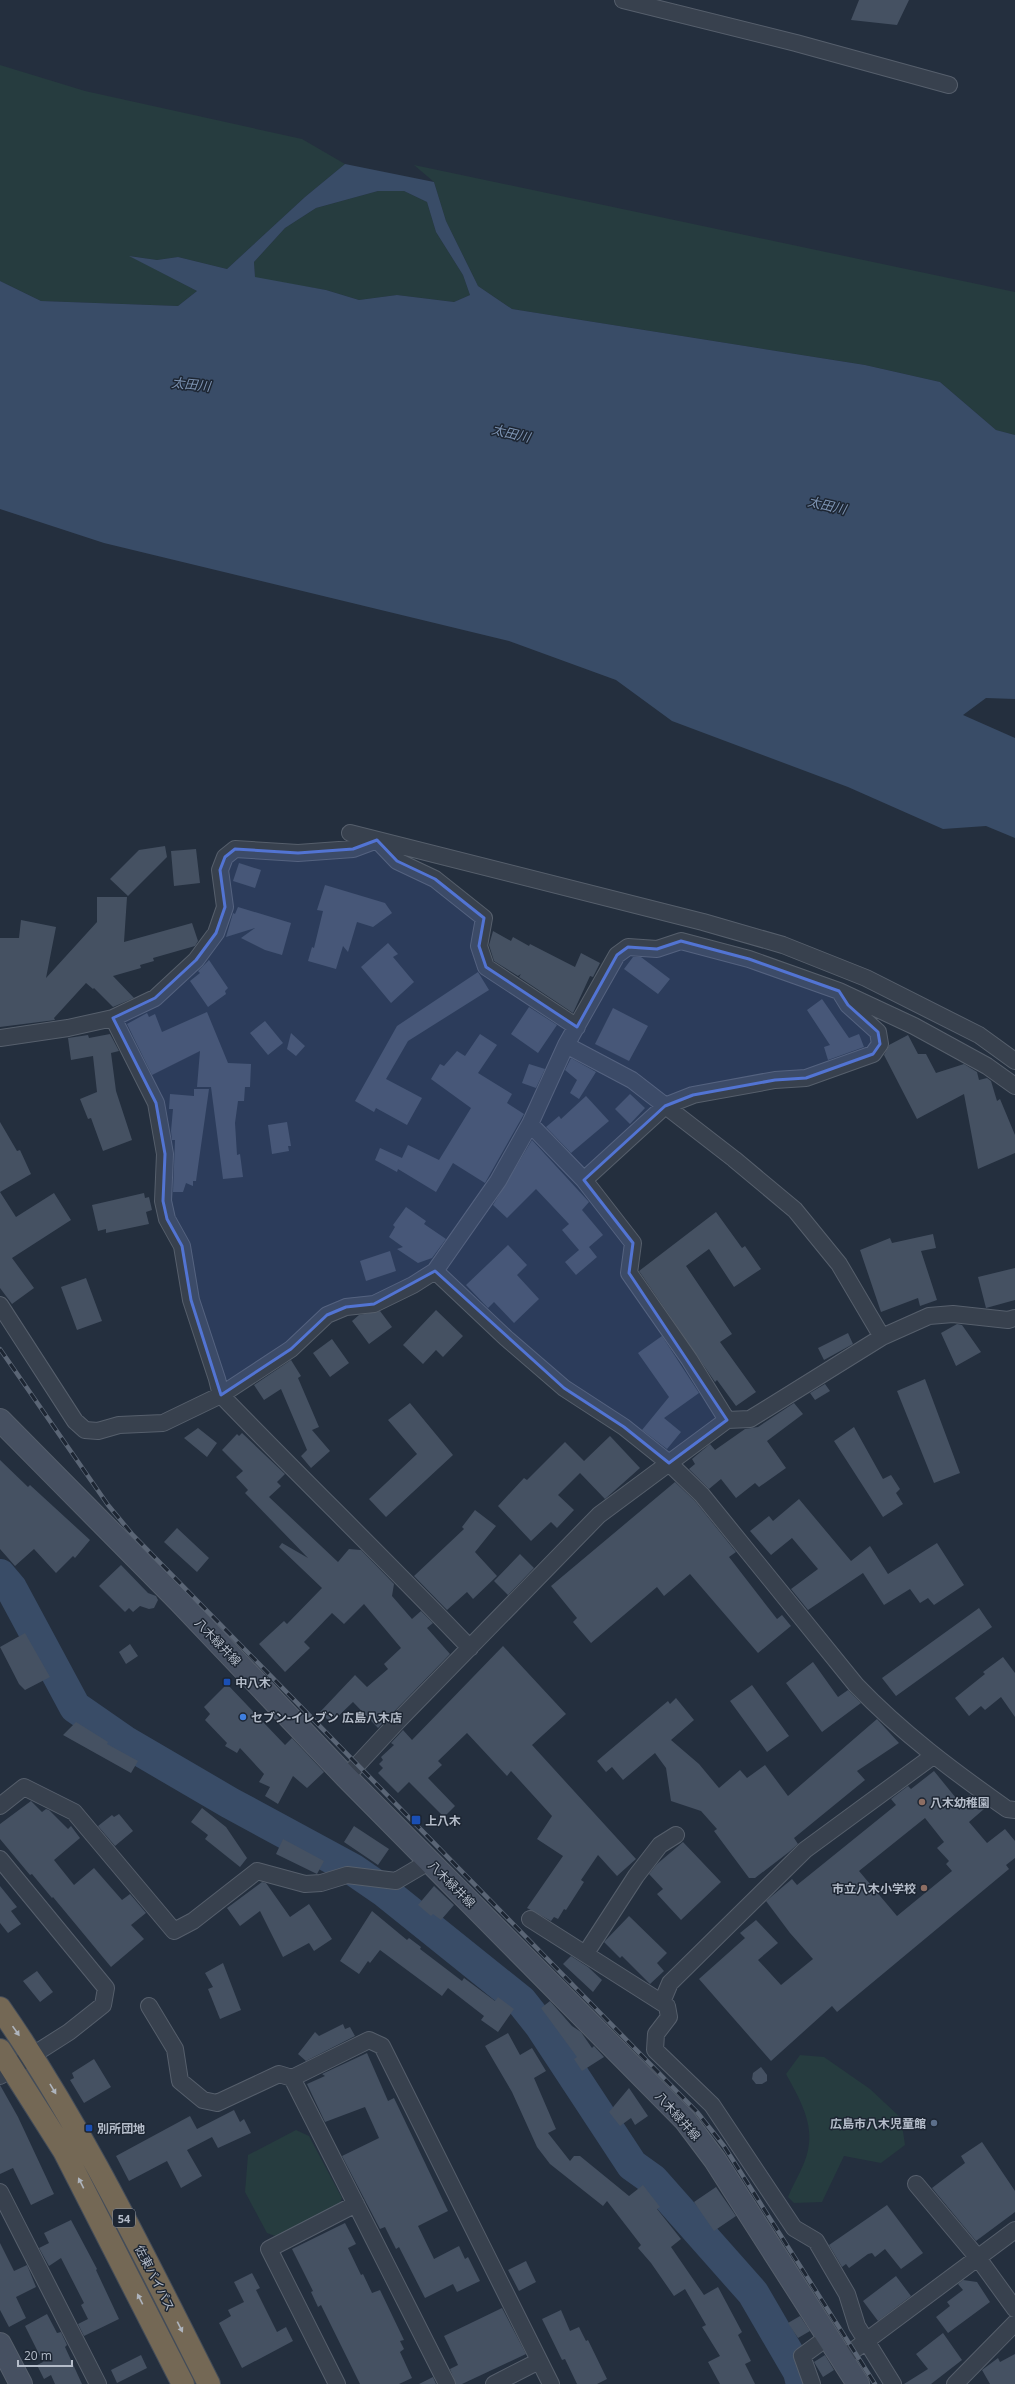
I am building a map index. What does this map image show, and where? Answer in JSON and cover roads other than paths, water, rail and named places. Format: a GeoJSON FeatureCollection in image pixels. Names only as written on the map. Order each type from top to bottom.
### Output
{"type":"FeatureCollection","features":[{"type":"Feature","properties":{"kind":"highway","name":"佐東バイパス"},"geometry":{"type":"LineString","coordinates":[[0,2008],[33,2055],[92,2154],[209,2384]]}},
{"type":"Feature","properties":{"kind":"highway","name":"佐東バイパス"},"geometry":{"type":"LineString","coordinates":[[0,2050],[6,2072],[64,2151],[182,2384]]}},
{"type":"Feature","properties":{"kind":"main road","name":"八木緑井線"},"geometry":{"type":"LineString","coordinates":[[0,1420],[184,1606],[346,1777],[685,2120],[714,2160],[858,2384]]}},
{"type":"Feature","properties":{"kind":"main road"},"geometry":{"type":"LineString","coordinates":[[0,2344],[21,2384]]}},
{"type":"Feature","properties":{"kind":"street"},"geometry":{"type":"LineString","coordinates":[[623,0],[641,2],[949,85]]}},
{"type":"Feature","properties":{"kind":"street"},"geometry":{"type":"LineString","coordinates":[[350,833],[784,944],[866,978],[979,1035],[1015,1061]]}},
{"type":"Feature","properties":{"kind":"street"},"geometry":{"type":"LineString","coordinates":[[0,1038],[68,1028],[113,1018],[155,998],[196,960],[216,934],[226,907],[220,870],[225,857],[235,849],[298,853],[353,849],[377,840]]}},
{"type":"Feature","properties":{"kind":"street"},"geometry":{"type":"LineString","coordinates":[[377,840],[398,861],[435,879],[484,918],[479,946],[486,967],[577,1027]]}},
{"type":"Feature","properties":{"kind":"street"},"geometry":{"type":"LineString","coordinates":[[0,1306],[75,1421],[84,1430],[98,1431],[119,1425],[163,1423],[220,1396],[291,1349],[327,1315],[346,1307],[374,1304],[414,1285],[435,1271],[498,1181],[530,1124],[566,1045],[617,956],[628,947],[657,949],[681,941],[749,959],[839,991],[914,1026],[987,1066],[1015,1086]]}},
{"type":"Feature","properties":{"kind":"street"},"geometry":{"type":"LineString","coordinates":[[584,1180],[665,1106],[693,1095],[775,1080],[806,1078],[873,1054],[880,1044],[878,1032],[848,1005],[839,991]]}},
{"type":"Feature","properties":{"kind":"street"},"geometry":{"type":"LineString","coordinates":[[113,1018],[156,1103],[165,1154],[164,1207],[167,1220],[182,1246],[191,1300],[217,1379],[220,1396],[322,1500],[402,1577],[470,1648]]}},
{"type":"Feature","properties":{"kind":"street"},"geometry":{"type":"LineString","coordinates":[[566,1045],[632,1080],[796,1210],[839,1264],[882,1337]]}},
{"type":"Feature","properties":{"kind":"street"},"geometry":{"type":"LineString","coordinates":[[530,1124],[584,1180],[633,1243],[629,1273],[727,1420]]}},
{"type":"Feature","properties":{"kind":"street"},"geometry":{"type":"LineString","coordinates":[[435,1271],[506,1338],[564,1388],[624,1427],[669,1464],[702,1495],[856,1685],[884,1714],[933,1756],[1007,1809],[1015,1810]]}},
{"type":"Feature","properties":{"kind":"street"},"geometry":{"type":"LineString","coordinates":[[346,1777],[398,1721],[599,1516],[727,1420],[750,1419],[882,1337],[929,1316],[953,1314],[1008,1320],[1015,1318]]}},
{"type":"Feature","properties":{"kind":"street"},"geometry":{"type":"LineString","coordinates":[[662,2002],[670,1983],[805,1850],[933,1756]]}},
{"type":"Feature","properties":{"kind":"street"},"geometry":{"type":"LineString","coordinates":[[0,1806],[24,1787],[74,1812],[174,1931],[193,1921],[256,1871],[305,1884],[320,1883],[347,1875],[396,1881],[430,1861]]}},
{"type":"Feature","properties":{"kind":"street"},"geometry":{"type":"LineString","coordinates":[[586,1953],[655,1851],[660,1845],[676,1835]]}},
{"type":"Feature","properties":{"kind":"street"},"geometry":{"type":"LineString","coordinates":[[0,1859],[106,1988],[103,2005],[69,2032],[6,2072]]}},
{"type":"Feature","properties":{"kind":"street"},"geometry":{"type":"LineString","coordinates":[[530,1919],[586,1953],[667,2006],[669,2017],[656,2034],[655,2050],[712,2105],[794,2228],[816,2241],[847,2294],[857,2326],[893,2384]]}},
{"type":"Feature","properties":{"kind":"street"},"geometry":{"type":"LineString","coordinates":[[148,2006],[174,2049],[180,2081],[203,2100],[217,2103],[279,2074],[292,2078],[369,2040],[382,2046],[551,2384]]}},
{"type":"Feature","properties":{"kind":"street"},"geometry":{"type":"LineString","coordinates":[[292,2078],[447,2384]]}},
{"type":"Feature","properties":{"kind":"street"},"geometry":{"type":"LineString","coordinates":[[916,2184],[978,2258],[1015,2309]]}},
{"type":"Feature","properties":{"kind":"street"},"geometry":{"type":"LineString","coordinates":[[0,2192],[98,2384]]}},
{"type":"Feature","properties":{"kind":"street"},"geometry":{"type":"LineString","coordinates":[[337,2384],[268,2249],[356,2204]]}},
{"type":"Feature","properties":{"kind":"street"},"geometry":{"type":"LineString","coordinates":[[842,2359],[1015,2230]]}},
{"type":"Feature","properties":{"kind":"street"},"geometry":{"type":"LineString","coordinates":[[955,2384],[1015,2322]]}},
{"type":"Feature","properties":{"kind":"street"},"geometry":{"type":"LineString","coordinates":[[811,2384],[802,2356],[828,2337]]}},
{"type":"Feature","properties":{"kind":"street"},"geometry":{"type":"LineString","coordinates":[[494,2384],[539,2361]]}},
{"type":"Feature","properties":{"kind":"water","name":"太田川"},"geometry":{"type":"Polygon","coordinates":[[[345,164],[434,182],[446,221],[478,286],[512,309],[865,365],[940,382],[996,430],[1015,435],[1015,699],[986,698],[963,715],[1015,738],[1015,838],[986,826],[943,829],[848,787],[672,721],[616,680],[509,641],[104,543],[0,509],[0,281],[41,301],[178,306],[197,291],[129,256],[157,260],[178,257],[227,269],[305,197],[345,164]],[[378,191],[316,208],[285,228],[254,262],[255,277],[326,290],[359,300],[397,295],[454,302],[470,295],[463,275],[436,232],[427,202],[404,191],[378,191]]]}},
{"type":"Feature","properties":{"kind":"waterway"},"geometry":{"type":"LineString","coordinates":[[0,1575],[11,1588],[75,1707],[124,1741],[230,1803],[352,1869],[384,1891],[521,2001],[540,2025],[632,2165],[653,2180],[753,2293],[799,2372],[802,2384]]}},
{"type":"Feature","properties":{"kind":"railway"},"geometry":{"type":"LineString","coordinates":[[0,1349],[108,1505],[132,1534],[697,2112],[724,2146],[875,2384]]}},
{"type":"Feature","properties":{"kind":"place","name":"中八木"},"geometry":{"type":"Point","coordinates":[227,1682]}},
{"type":"Feature","properties":{"kind":"place","name":"セブン-イレブン 広島八木店"},"geometry":{"type":"Point","coordinates":[243,1717]}},
{"type":"Feature","properties":{"kind":"place","name":"八木幼稚園"},"geometry":{"type":"Point","coordinates":[922,1802]}},
{"type":"Feature","properties":{"kind":"place","name":"上八木"},"geometry":{"type":"Point","coordinates":[416,1820]}},
{"type":"Feature","properties":{"kind":"place","name":"市立八木小学校"},"geometry":{"type":"Point","coordinates":[924,1888]}},
{"type":"Feature","properties":{"kind":"place","name":"広島市八木児童館"},"geometry":{"type":"Point","coordinates":[934,2123]}},
{"type":"Feature","properties":{"kind":"place","name":"別所団地"},"geometry":{"type":"Point","coordinates":[89,2128]}}]}
